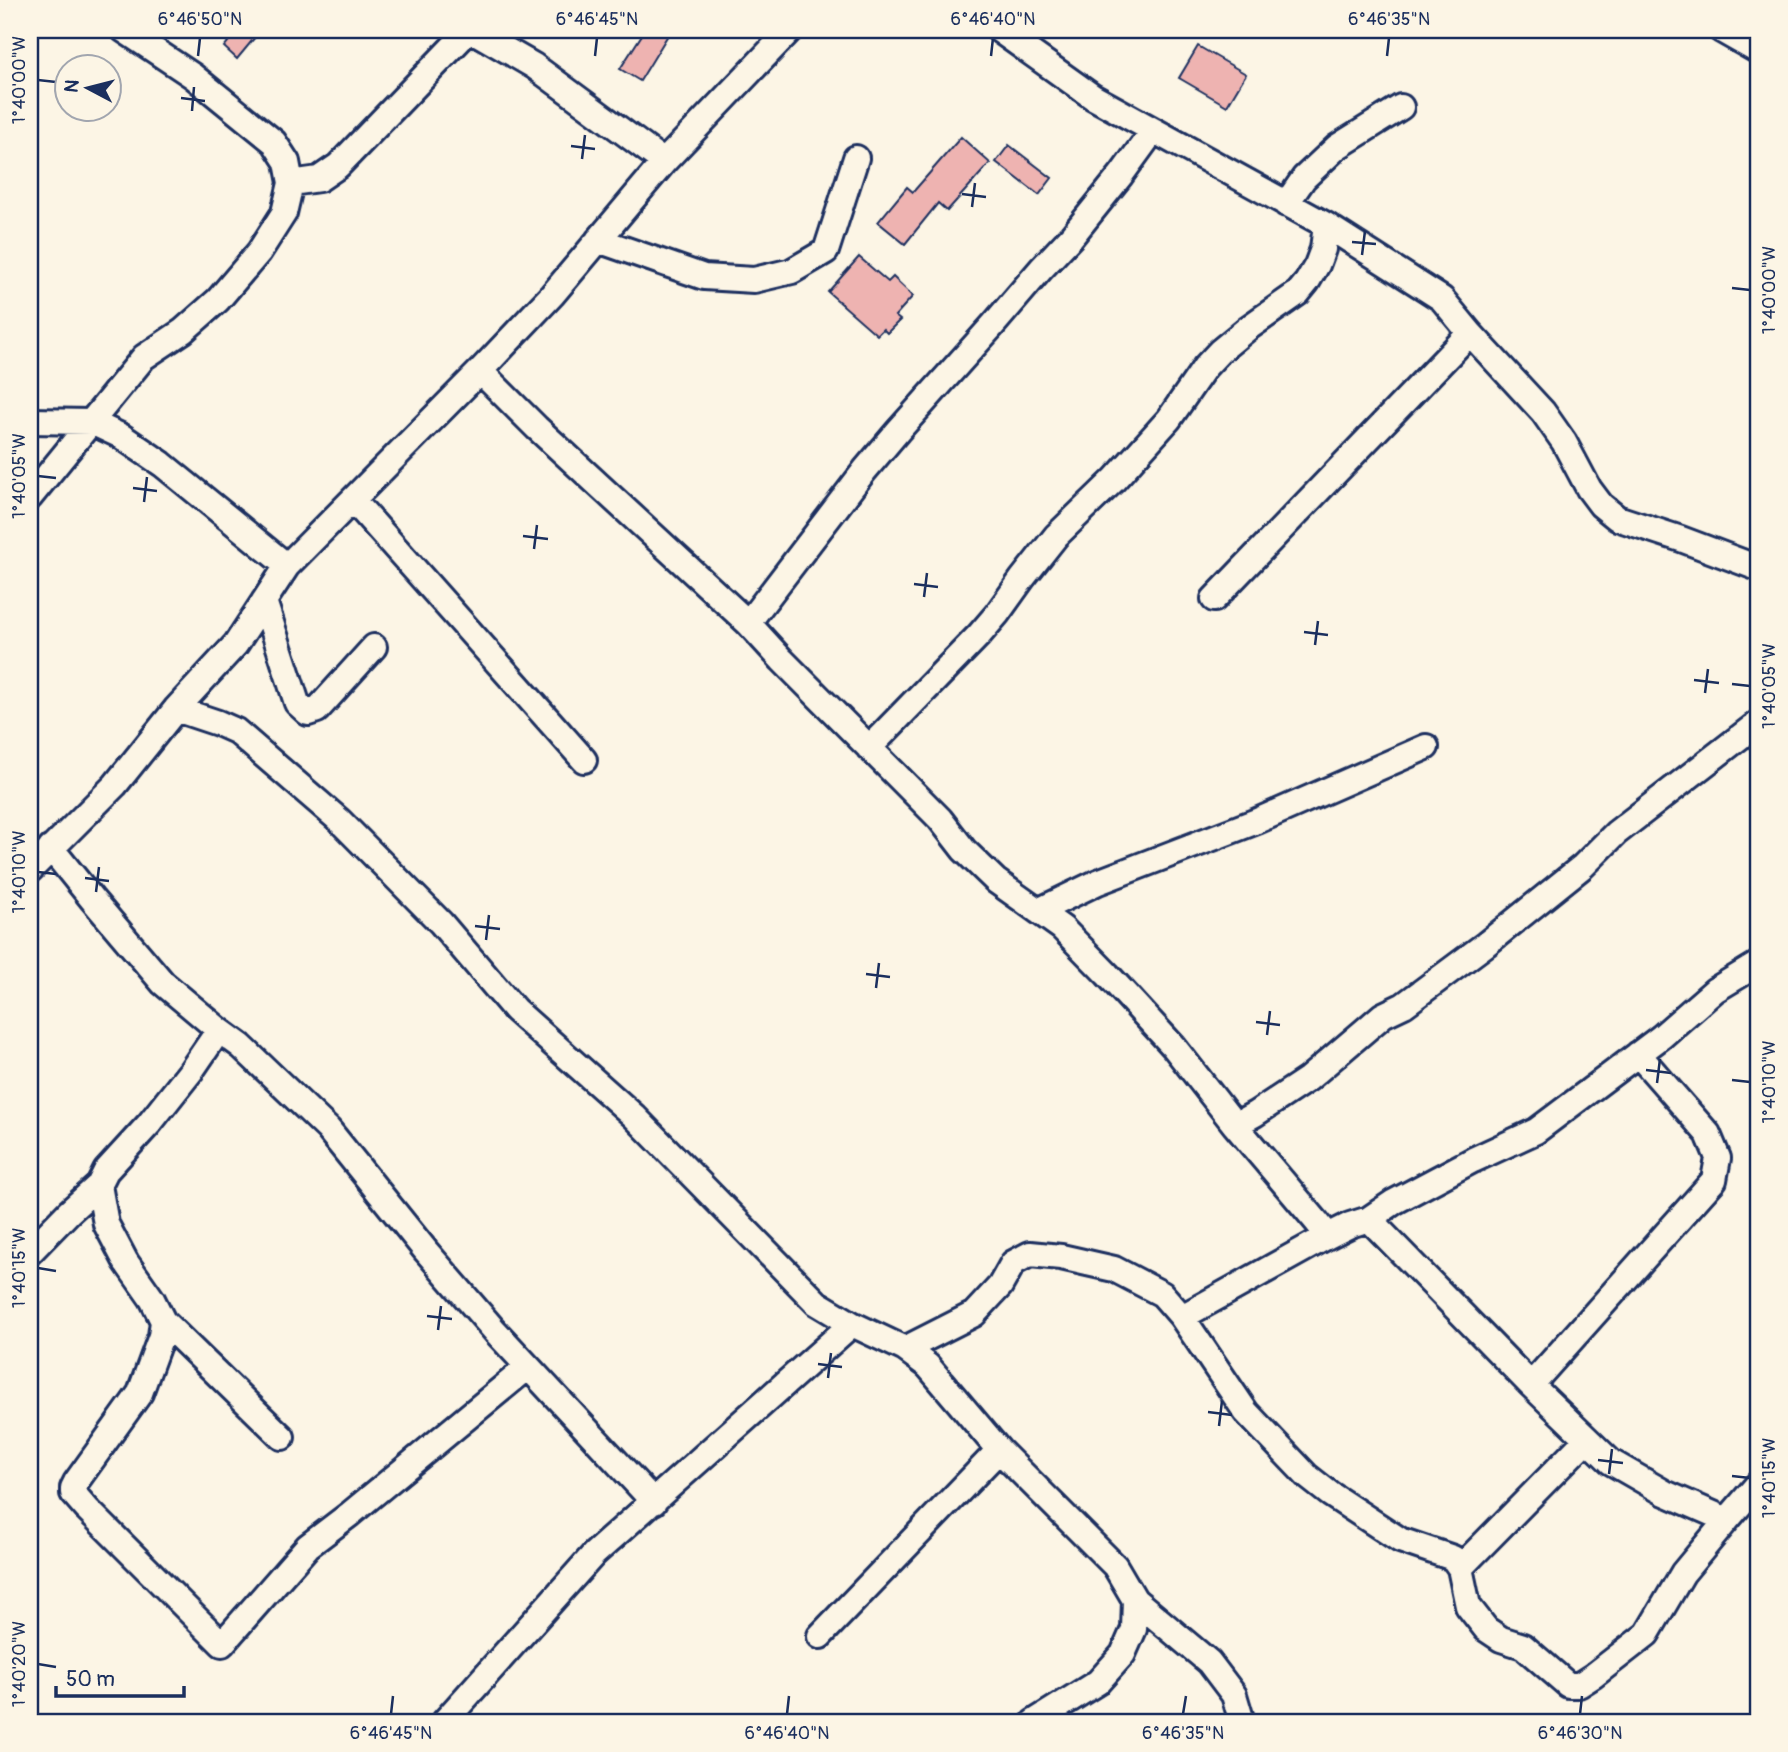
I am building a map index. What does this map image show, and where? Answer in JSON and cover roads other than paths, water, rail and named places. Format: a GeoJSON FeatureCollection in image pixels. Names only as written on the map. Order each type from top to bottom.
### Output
{"type":"FeatureCollection","features":[{"type":"Feature","properties":{"kind":"street"},"geometry":{"type":"LineString","coordinates":[[30,498],[144,357],[183,331],[218,300],[250,262],[284,213],[291,183],[287,162],[274,142],[193,76],[124,30]]}},
{"type":"Feature","properties":{"kind":"street"},"geometry":{"type":"LineString","coordinates":[[291,183],[319,179],[338,166],[470,30],[534,66],[664,162]]}},
{"type":"Feature","properties":{"kind":"street"},"geometry":{"type":"LineString","coordinates":[[30,870],[115,785],[176,709],[236,644],[287,566],[552,295],[664,162],[790,30]]}},
{"type":"Feature","properties":{"kind":"street"},"geometry":{"type":"LineString","coordinates":[[999,30],[1093,97],[1326,225],[1442,299],[1544,412],[1564,442],[1589,489],[1601,505],[1617,518],[1758,568]]}},
{"type":"Feature","properties":{"kind":"street"},"geometry":{"type":"LineString","coordinates":[[1721,30],[1758,51]]}},
{"type":"Feature","properties":{"kind":"street"},"geometry":{"type":"LineString","coordinates":[[1286,204],[1304,178],[1337,147],[1401,107]]}},
{"type":"Feature","properties":{"kind":"street"},"geometry":{"type":"LineString","coordinates":[[748,623],[865,470],[1072,236],[1114,185],[1153,131]]}},
{"type":"Feature","properties":{"kind":"street"},"geometry":{"type":"LineString","coordinates":[[598,240],[704,277],[754,280],[792,271],[825,251],[856,158]]}},
{"type":"Feature","properties":{"kind":"street"},"geometry":{"type":"LineString","coordinates":[[869,748],[998,614],[1056,536],[1114,480],[1169,419],[1205,367],[1220,351],[1298,293],[1317,265],[1323,249],[1326,225]]}},
{"type":"Feature","properties":{"kind":"street"},"geometry":{"type":"LineString","coordinates":[[1214,599],[1470,333]]}},
{"type":"Feature","properties":{"kind":"street"},"geometry":{"type":"LineString","coordinates":[[480,371],[556,446],[748,623],[940,819],[964,850],[996,881],[1062,928],[1174,1047],[1234,1125],[1328,1236]]}},
{"type":"Feature","properties":{"kind":"street"},"geometry":{"type":"LineString","coordinates":[[30,421],[91,422],[121,436],[162,464],[287,566]]}},
{"type":"Feature","properties":{"kind":"street"},"geometry":{"type":"LineString","coordinates":[[352,500],[584,760]]}},
{"type":"Feature","properties":{"kind":"street"},"geometry":{"type":"LineString","coordinates":[[264,601],[297,703],[308,713],[317,710],[374,647]]}},
{"type":"Feature","properties":{"kind":"street"},"geometry":{"type":"LineString","coordinates":[[176,709],[236,731],[339,820],[441,923],[515,1010],[634,1116],[817,1303],[852,1324],[905,1349],[929,1366],[999,1450],[1115,1566],[1135,1600],[1209,1662],[1234,1695],[1242,1722]]}},
{"type":"Feature","properties":{"kind":"street"},"geometry":{"type":"LineString","coordinates":[[1234,1125],[1308,1079],[1383,1015],[1404,1004],[1486,944],[1583,866],[1616,833],[1758,723]]}},
{"type":"Feature","properties":{"kind":"street"},"geometry":{"type":"LineString","coordinates":[[1038,911],[1098,882],[1257,821],[1426,747]]}},
{"type":"Feature","properties":{"kind":"street"},"geometry":{"type":"LineString","coordinates":[[51,848],[163,983],[241,1046],[328,1129],[426,1251],[528,1367],[654,1502]]}},
{"type":"Feature","properties":{"kind":"street"},"geometry":{"type":"LineString","coordinates":[[1182,1317],[1328,1236],[1369,1219],[1394,1202],[1473,1160],[1536,1131],[1661,1037],[1715,990],[1758,964]]}},
{"type":"Feature","properties":{"kind":"street"},"geometry":{"type":"LineString","coordinates":[[30,1252],[99,1185],[106,1171],[149,1124],[219,1030]]}},
{"type":"Feature","properties":{"kind":"street"},"geometry":{"type":"LineString","coordinates":[[1531,1385],[1714,1180],[1718,1158],[1708,1134],[1638,1054]]}},
{"type":"Feature","properties":{"kind":"street"},"geometry":{"type":"LineString","coordinates":[[99,1185],[106,1224],[126,1262],[152,1298],[163,1321],[282,1437]]}},
{"type":"Feature","properties":{"kind":"street"},"geometry":{"type":"LineString","coordinates":[[1369,1219],[1531,1385],[1611,1462],[1665,1493],[1727,1520]]}},
{"type":"Feature","properties":{"kind":"street"},"geometry":{"type":"LineString","coordinates":[[905,1349],[974,1314],[1000,1286],[1013,1263],[1030,1254],[1061,1257],[1114,1269],[1162,1294],[1182,1317],[1246,1412],[1307,1476],[1399,1540],[1453,1558],[1460,1568],[1468,1606],[1486,1629],[1502,1639],[1523,1646],[1568,1685],[1579,1685],[1593,1676],[1647,1634],[1683,1573],[1758,1484]]}},
{"type":"Feature","properties":{"kind":"street"},"geometry":{"type":"LineString","coordinates":[[163,1321],[161,1336],[139,1393],[76,1482],[73,1493],[222,1644],[308,1546],[528,1367]]}},
{"type":"Feature","properties":{"kind":"street"},"geometry":{"type":"LineString","coordinates":[[444,1722],[594,1555],[852,1324]]}},
{"type":"Feature","properties":{"kind":"street"},"geometry":{"type":"LineString","coordinates":[[1460,1568],[1587,1439]]}},
{"type":"Feature","properties":{"kind":"street"},"geometry":{"type":"LineString","coordinates":[[820,1636],[999,1450]]}},
{"type":"Feature","properties":{"kind":"street"},"geometry":{"type":"LineString","coordinates":[[1034,1722],[1098,1682],[1123,1654],[1134,1629],[1135,1600]]}}]}
